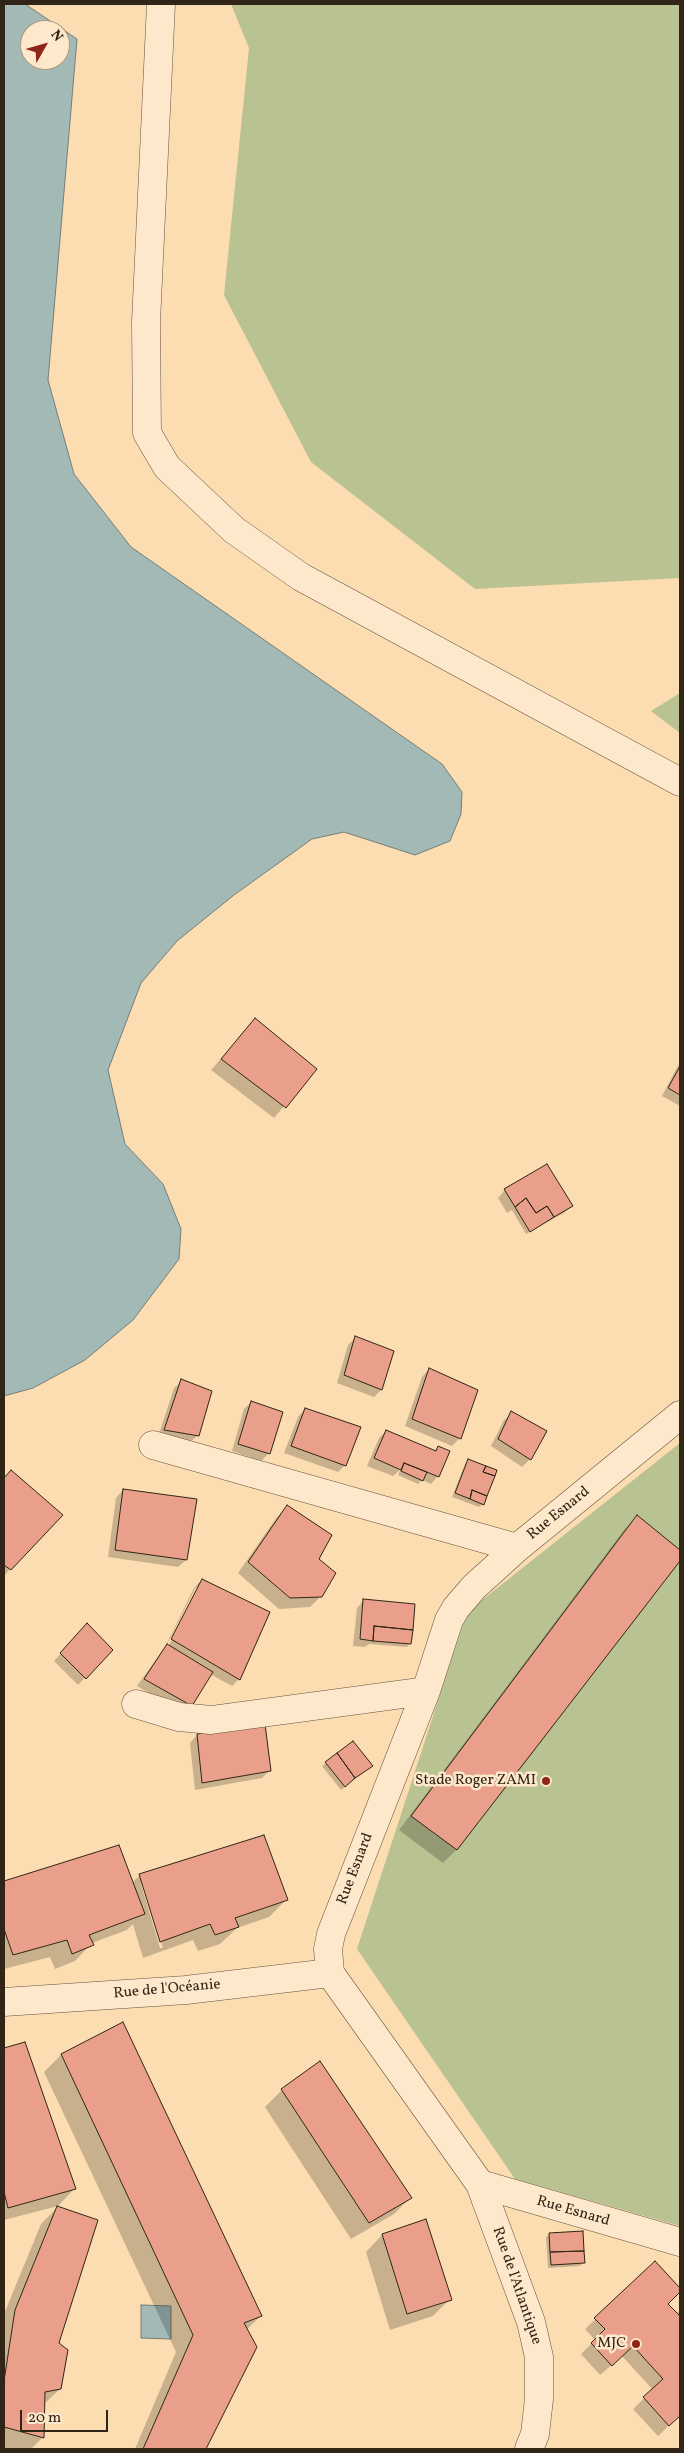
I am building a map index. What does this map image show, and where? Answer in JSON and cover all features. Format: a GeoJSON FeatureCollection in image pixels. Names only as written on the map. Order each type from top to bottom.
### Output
{"type":"FeatureCollection","features":[{"type":"Feature","properties":{"kind":"street"},"geometry":{"type":"LineString","coordinates":[[161,4],[146,322],[147,433],[167,467],[234,530],[301,577],[680,782]]}},
{"type":"Feature","properties":{"kind":"street","name":"Rue Esnard"},"geometry":{"type":"LineString","coordinates":[[330,1973],[328,1949],[331,1934],[426,1691],[450,1620],[456,1608],[474,1587],[517,1548],[680,1415]]}},
{"type":"Feature","properties":{"kind":"street"},"geometry":{"type":"LineString","coordinates":[[153,1445],[517,1548]]}},
{"type":"Feature","properties":{"kind":"street"},"geometry":{"type":"LineString","coordinates":[[136,1704],[179,1717],[211,1720],[426,1691]]}},
{"type":"Feature","properties":{"kind":"street"},"geometry":{"type":"LineString","coordinates":[[330,1973],[480,2184]]}},
{"type":"Feature","properties":{"kind":"street","name":"Rue de l'Océanie"},"geometry":{"type":"LineString","coordinates":[[4,2002],[186,1990],[330,1973]]}},
{"type":"Feature","properties":{"kind":"street","name":"Rue Esnard"},"geometry":{"type":"LineString","coordinates":[[480,2184],[680,2242]]}},
{"type":"Feature","properties":{"kind":"street","name":"Rue de l'Atlantique"},"geometry":{"type":"LineString","coordinates":[[480,2184],[531,2322],[539,2357],[539,2399],[535,2434],[529,2449]]}},
{"type":"Feature","properties":{"kind":"green space"},"geometry":{"type":"Polygon","coordinates":[[[231,4],[680,4],[680,578],[475,589],[311,462],[224,295],[249,48],[231,4]]]}},
{"type":"Feature","properties":{"kind":"green space"},"geometry":{"type":"Polygon","coordinates":[[[680,693],[680,733],[651,711],[680,693]]]}},
{"type":"Feature","properties":{"kind":"green space","name":"Stade Roger ZAMI"},"geometry":{"type":"Polygon","coordinates":[[[680,1443],[680,2226],[515,2179],[357,1949],[467,1612],[680,1443]]]}},
{"type":"Feature","properties":{"kind":"water"},"geometry":{"type":"Polygon","coordinates":[[[4,4],[25,4],[49,20],[20,20],[20,70],[70,70],[70,34],[77,39],[48,380],[74,474],[131,547],[442,764],[462,792],[461,814],[450,841],[415,855],[344,832],[312,839],[234,895],[177,941],[141,983],[108,1070],[125,1144],[163,1184],[181,1229],[179,1259],[133,1320],[85,1360],[33,1388],[4,1396],[4,4]]]}},
{"type":"Feature","properties":{"kind":"water"},"geometry":{"type":"Polygon","coordinates":[[[141,2305],[171,2306],[171,2339],[141,2338],[141,2305]]]}},
{"type":"Feature","properties":{"kind":"building"},"geometry":{"type":"Polygon","coordinates":[[[255,1018],[317,1069],[286,1108],[221,1059],[255,1018]]]}},
{"type":"Feature","properties":{"kind":"building"},"geometry":{"type":"Polygon","coordinates":[[[680,1066],[680,1095],[668,1088],[680,1066]]]}},
{"type":"Feature","properties":{"kind":"building"},"geometry":{"type":"Polygon","coordinates":[[[547,1164],[573,1206],[554,1217],[547,1206],[536,1213],[526,1198],[515,1207],[504,1189],[547,1164]]]}},
{"type":"Feature","properties":{"kind":"building"},"geometry":{"type":"Polygon","coordinates":[[[526,1198],[536,1213],[547,1206],[554,1217],[530,1232],[515,1207],[526,1198]]]}},
{"type":"Feature","properties":{"kind":"building"},"geometry":{"type":"Polygon","coordinates":[[[355,1336],[394,1351],[382,1390],[344,1375],[355,1336]]]}},
{"type":"Feature","properties":{"kind":"building"},"geometry":{"type":"Polygon","coordinates":[[[429,1368],[478,1390],[461,1439],[412,1419],[429,1368]]]}},
{"type":"Feature","properties":{"kind":"building"},"geometry":{"type":"Polygon","coordinates":[[[181,1379],[212,1391],[199,1436],[164,1430],[181,1379]]]}},
{"type":"Feature","properties":{"kind":"building"},"geometry":{"type":"Polygon","coordinates":[[[251,1401],[283,1412],[270,1454],[238,1444],[251,1401]]]}},
{"type":"Feature","properties":{"kind":"building"},"geometry":{"type":"Polygon","coordinates":[[[305,1408],[361,1427],[346,1466],[291,1446],[305,1408]]]}},
{"type":"Feature","properties":{"kind":"building"},"geometry":{"type":"Polygon","coordinates":[[[511,1411],[547,1431],[531,1460],[498,1439],[511,1411]]]}},
{"type":"Feature","properties":{"kind":"building"},"geometry":{"type":"Polygon","coordinates":[[[386,1430],[436,1451],[438,1446],[450,1451],[439,1477],[404,1463],[401,1470],[374,1458],[386,1430]]]}},
{"type":"Feature","properties":{"kind":"building"},"geometry":{"type":"Polygon","coordinates":[[[468,1459],[486,1466],[483,1472],[495,1476],[487,1496],[472,1490],[470,1499],[455,1493],[468,1459]]]}},
{"type":"Feature","properties":{"kind":"building"},"geometry":{"type":"Polygon","coordinates":[[[404,1463],[427,1472],[423,1481],[401,1471],[404,1463]]]}},
{"type":"Feature","properties":{"kind":"building"},"geometry":{"type":"Polygon","coordinates":[[[486,1466],[497,1470],[495,1476],[483,1472],[486,1466]]]}},
{"type":"Feature","properties":{"kind":"building"},"geometry":{"type":"Polygon","coordinates":[[[11,1470],[63,1515],[11,1570],[4,1565],[4,1478],[11,1470]]]}},
{"type":"Feature","properties":{"kind":"building"},"geometry":{"type":"Polygon","coordinates":[[[123,1489],[197,1499],[187,1560],[115,1550],[123,1489]]]}},
{"type":"Feature","properties":{"kind":"building"},"geometry":{"type":"Polygon","coordinates":[[[472,1490],[487,1496],[484,1505],[470,1499],[472,1490]]]}},
{"type":"Feature","properties":{"kind":"building"},"geometry":{"type":"Polygon","coordinates":[[[287,1505],[332,1535],[319,1559],[336,1573],[322,1597],[290,1598],[248,1562],[287,1505]]]}},
{"type":"Feature","properties":{"kind":"building","name":"Stade Roger ZAMI"},"geometry":{"type":"Polygon","coordinates":[[[637,1515],[680,1550],[680,1561],[457,1850],[411,1816],[637,1515]]]}},
{"type":"Feature","properties":{"kind":"building"},"geometry":{"type":"Polygon","coordinates":[[[202,1579],[270,1612],[240,1680],[171,1639],[202,1579]]]}},
{"type":"Feature","properties":{"kind":"building"},"geometry":{"type":"Polygon","coordinates":[[[363,1599],[415,1604],[413,1630],[374,1626],[373,1641],[360,1639],[363,1599]]]}},
{"type":"Feature","properties":{"kind":"building"},"geometry":{"type":"Polygon","coordinates":[[[87,1623],[113,1650],[86,1679],[60,1653],[87,1623]]]}},
{"type":"Feature","properties":{"kind":"building"},"geometry":{"type":"Polygon","coordinates":[[[374,1626],[413,1630],[411,1644],[373,1641],[374,1626]]]}},
{"type":"Feature","properties":{"kind":"building"},"geometry":{"type":"Polygon","coordinates":[[[167,1644],[213,1672],[192,1706],[144,1679],[167,1644]]]}},
{"type":"Feature","properties":{"kind":"building"},"geometry":{"type":"Polygon","coordinates":[[[265,1724],[271,1771],[202,1783],[197,1734],[265,1724]]]}},
{"type":"Feature","properties":{"kind":"building"},"geometry":{"type":"Polygon","coordinates":[[[353,1741],[373,1766],[355,1778],[337,1753],[353,1741]]]}},
{"type":"Feature","properties":{"kind":"building"},"geometry":{"type":"Polygon","coordinates":[[[337,1753],[355,1778],[345,1787],[325,1762],[337,1753]]]}},
{"type":"Feature","properties":{"kind":"building"},"geometry":{"type":"Polygon","coordinates":[[[264,1835],[288,1900],[235,1918],[239,1927],[215,1935],[210,1924],[160,1942],[139,1874],[264,1835]]]}},
{"type":"Feature","properties":{"kind":"building"},"geometry":{"type":"Polygon","coordinates":[[[119,1845],[145,1914],[89,1935],[94,1945],[72,1954],[67,1940],[13,1955],[4,1929],[4,1881],[119,1845]]]}},
{"type":"Feature","properties":{"kind":"building"},"geometry":{"type":"Polygon","coordinates":[[[123,2022],[262,2316],[244,2323],[257,2347],[206,2449],[143,2449],[193,2335],[61,2054],[123,2022]]]}},
{"type":"Feature","properties":{"kind":"building"},"geometry":{"type":"Polygon","coordinates":[[[25,2042],[76,2189],[8,2208],[4,2192],[4,2048],[25,2042]]]}},
{"type":"Feature","properties":{"kind":"building"},"geometry":{"type":"Polygon","coordinates":[[[320,2061],[412,2198],[369,2223],[281,2089],[320,2061]]]}},
{"type":"Feature","properties":{"kind":"building"},"geometry":{"type":"Polygon","coordinates":[[[57,2206],[98,2220],[59,2343],[68,2350],[61,2389],[45,2392],[44,2438],[4,2427],[4,2381],[15,2310],[57,2206]]]}},
{"type":"Feature","properties":{"kind":"building"},"geometry":{"type":"Polygon","coordinates":[[[426,2219],[452,2300],[407,2314],[382,2234],[426,2219]]]}},
{"type":"Feature","properties":{"kind":"building"},"geometry":{"type":"Polygon","coordinates":[[[583,2231],[584,2251],[550,2252],[549,2233],[583,2231]]]}},
{"type":"Feature","properties":{"kind":"building"},"geometry":{"type":"Polygon","coordinates":[[[584,2251],[585,2263],[551,2265],[550,2252],[584,2251]]]}},
{"type":"Feature","properties":{"kind":"building","name":"MJC"},"geometry":{"type":"Polygon","coordinates":[[[655,2261],[680,2288],[680,2292],[668,2304],[680,2316],[680,2416],[669,2426],[643,2397],[663,2379],[633,2346],[612,2366],[591,2343],[605,2329],[594,2318],[655,2261]]]}},
{"type":"Feature","properties":{"kind":"place","name":"Stade Roger ZAMI"},"geometry":{"type":"Point","coordinates":[546,1781]}},
{"type":"Feature","properties":{"kind":"place","name":"MJC"},"geometry":{"type":"Point","coordinates":[636,2344]}}]}
